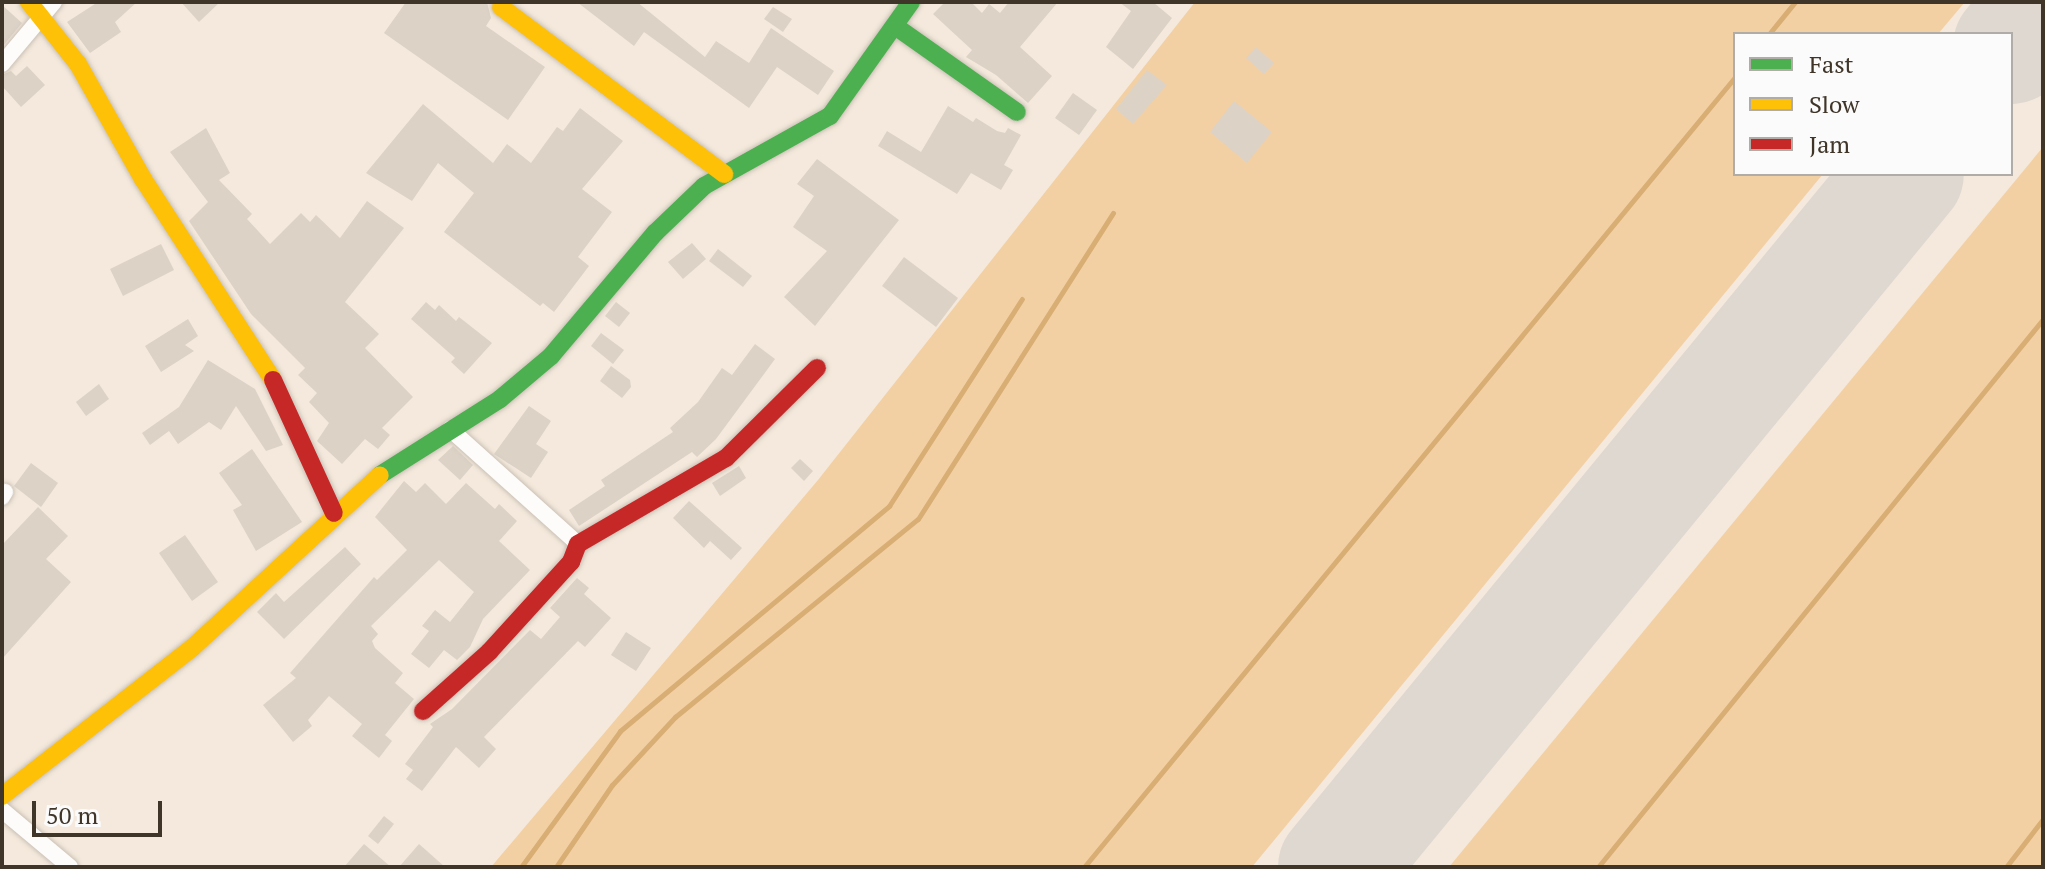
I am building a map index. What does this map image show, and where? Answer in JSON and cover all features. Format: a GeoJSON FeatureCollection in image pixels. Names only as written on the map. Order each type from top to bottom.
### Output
{"type":"FeatureCollection","features":[{"type":"Feature","properties":{"kind":"street"},"geometry":{"type":"LineString","coordinates":[[29,2],[48,9],[264,360],[334,513]]}},
{"type":"Feature","properties":{"kind":"street"},"geometry":{"type":"LineString","coordinates":[[2,796],[192,648],[362,486],[500,399],[551,356],[655,233],[704,186],[787,144],[830,116],[911,2]]}},
{"type":"Feature","properties":{"kind":"street"},"geometry":{"type":"LineString","coordinates":[[501,7],[724,174]]}},
{"type":"Feature","properties":{"kind":"street"},"geometry":{"type":"LineString","coordinates":[[2,64],[48,9]]}},
{"type":"Feature","properties":{"kind":"street"},"geometry":{"type":"LineString","coordinates":[[895,26],[1017,112]]}},
{"type":"Feature","properties":{"kind":"street"},"geometry":{"type":"LineString","coordinates":[[423,711],[489,652],[571,562],[578,544],[726,458],[817,368]]}},
{"type":"Feature","properties":{"kind":"street"},"geometry":{"type":"LineString","coordinates":[[450,429],[578,544]]}},
{"type":"Feature","properties":{"kind":"street"},"geometry":{"type":"LineString","coordinates":[[2,810],[70,867]]}},
{"type":"Feature","properties":{"kind":"shaded area"},"geometry":{"type":"Polygon","coordinates":[[[1195,2],[1965,2],[1940,32],[1733,32],[1733,176],[1821,176],[1252,867],[491,867],[818,480],[1195,2]]]}},
{"type":"Feature","properties":{"kind":"shaded area"},"geometry":{"type":"Polygon","coordinates":[[[2043,147],[2043,867],[1449,867],[2043,147]]]}},
{"type":"Feature","properties":{"kind":"building"},"geometry":{"type":"Polygon","coordinates":[[[98,2],[137,2],[115,22],[121,32],[90,53],[67,22],[98,2]]]}},
{"type":"Feature","properties":{"kind":"building"},"geometry":{"type":"Polygon","coordinates":[[[181,2],[220,2],[199,22],[181,2]]]}},
{"type":"Feature","properties":{"kind":"building"},"geometry":{"type":"Polygon","coordinates":[[[406,2],[487,2],[491,18],[486,26],[545,67],[508,120],[384,33],[406,2]]]}},
{"type":"Feature","properties":{"kind":"building"},"geometry":{"type":"Polygon","coordinates":[[[577,2],[637,2],[705,57],[716,41],[749,63],[771,28],[834,71],[818,95],[777,67],[749,108],[644,32],[634,46],[577,2]]]}},
{"type":"Feature","properties":{"kind":"building"},"geometry":{"type":"Polygon","coordinates":[[[945,2],[971,2],[982,13],[989,4],[1000,13],[1009,2],[1058,2],[1020,47],[1052,76],[1028,103],[996,75],[966,57],[972,50],[933,14],[945,2]]]}},
{"type":"Feature","properties":{"kind":"building"},"geometry":{"type":"Polygon","coordinates":[[[1119,2],[1153,2],[1172,18],[1133,69],[1106,47],[1131,11],[1119,2]]]}},
{"type":"Feature","properties":{"kind":"building"},"geometry":{"type":"Polygon","coordinates":[[[2,5],[22,23],[2,47],[2,5]]]}},
{"type":"Feature","properties":{"kind":"building"},"geometry":{"type":"Polygon","coordinates":[[[773,7],[792,19],[783,32],[764,19],[773,7]]]}},
{"type":"Feature","properties":{"kind":"building"},"geometry":{"type":"Polygon","coordinates":[[[1256,47],[1274,63],[1264,74],[1246,58],[1256,47]]]}},
{"type":"Feature","properties":{"kind":"building"},"geometry":{"type":"Polygon","coordinates":[[[27,66],[45,85],[21,107],[2,86],[2,75],[11,71],[16,76],[27,66]]]}},
{"type":"Feature","properties":{"kind":"building"},"geometry":{"type":"Polygon","coordinates":[[[1147,70],[1167,85],[1133,124],[1116,109],[1147,70]]]}},
{"type":"Feature","properties":{"kind":"building"},"geometry":{"type":"Polygon","coordinates":[[[1073,93],[1097,110],[1079,135],[1055,118],[1073,93]]]}},
{"type":"Feature","properties":{"kind":"building"},"geometry":{"type":"Polygon","coordinates":[[[1234,101],[1272,132],[1247,163],[1210,132],[1234,101]]]}},
{"type":"Feature","properties":{"kind":"building"},"geometry":{"type":"Polygon","coordinates":[[[423,104],[493,163],[507,144],[531,163],[557,127],[563,131],[580,108],[623,141],[582,189],[612,212],[578,257],[589,266],[554,312],[543,303],[540,306],[444,232],[474,193],[438,163],[412,201],[366,173],[423,104]]]}},
{"type":"Feature","properties":{"kind":"building"},"geometry":{"type":"Polygon","coordinates":[[[948,106],[973,122],[976,118],[997,131],[1005,133],[1008,128],[1021,135],[1004,165],[1013,170],[1001,190],[971,173],[957,194],[878,146],[887,131],[921,152],[948,106]]]}},
{"type":"Feature","properties":{"kind":"building"},"geometry":{"type":"Polygon","coordinates":[[[206,128],[230,173],[219,180],[252,214],[247,219],[270,244],[301,213],[310,222],[316,215],[340,238],[367,201],[404,228],[345,302],[379,334],[365,348],[413,397],[382,428],[390,435],[378,449],[365,439],[342,464],[317,441],[329,423],[309,402],[317,393],[298,375],[305,368],[251,314],[189,221],[208,202],[170,152],[206,128]]]}},
{"type":"Feature","properties":{"kind":"building"},"geometry":{"type":"Polygon","coordinates":[[[817,159],[899,220],[815,326],[784,297],[827,251],[793,227],[814,196],[797,184],[817,159]]]}},
{"type":"Feature","properties":{"kind":"building"},"geometry":{"type":"Polygon","coordinates":[[[692,243],[706,259],[683,279],[668,262],[692,243]]]}},
{"type":"Feature","properties":{"kind":"building"},"geometry":{"type":"Polygon","coordinates":[[[161,244],[174,270],[123,296],[110,269],[161,244]]]}},
{"type":"Feature","properties":{"kind":"building"},"geometry":{"type":"Polygon","coordinates":[[[718,249],[752,276],[743,287],[709,261],[718,249]]]}},
{"type":"Feature","properties":{"kind":"building"},"geometry":{"type":"Polygon","coordinates":[[[904,257],[958,298],[936,327],[882,286],[904,257]]]}},
{"type":"Feature","properties":{"kind":"building"},"geometry":{"type":"Polygon","coordinates":[[[426,302],[435,310],[439,305],[456,321],[459,317],[492,343],[464,374],[451,362],[455,358],[411,319],[426,302]]]}},
{"type":"Feature","properties":{"kind":"building"},"geometry":{"type":"Polygon","coordinates":[[[616,302],[630,313],[619,327],[605,316],[616,302]]]}},
{"type":"Feature","properties":{"kind":"building"},"geometry":{"type":"Polygon","coordinates":[[[188,319],[198,336],[185,345],[194,351],[161,372],[145,346],[188,319]]]}},
{"type":"Feature","properties":{"kind":"building"},"geometry":{"type":"Polygon","coordinates":[[[601,333],[624,350],[613,364],[591,346],[601,333]]]}},
{"type":"Feature","properties":{"kind":"building"},"geometry":{"type":"Polygon","coordinates":[[[755,344],[775,359],[716,439],[697,457],[692,452],[579,526],[569,510],[605,486],[601,480],[673,432],[670,428],[698,402],[722,368],[732,375],[755,344]]]}},
{"type":"Feature","properties":{"kind":"building"},"geometry":{"type":"Polygon","coordinates":[[[208,360],[255,389],[283,445],[266,451],[236,406],[221,430],[209,422],[178,444],[169,431],[150,445],[142,433],[179,407],[208,360]]]}},
{"type":"Feature","properties":{"kind":"building"},"geometry":{"type":"Polygon","coordinates":[[[611,366],[630,380],[631,387],[622,398],[600,381],[611,366]]]}},
{"type":"Feature","properties":{"kind":"building"},"geometry":{"type":"Polygon","coordinates":[[[99,384],[109,399],[86,416],[76,402],[99,384]]]}},
{"type":"Feature","properties":{"kind":"building"},"geometry":{"type":"Polygon","coordinates":[[[529,406],[551,421],[536,444],[548,452],[531,478],[494,454],[529,406]]]}},
{"type":"Feature","properties":{"kind":"building"},"geometry":{"type":"Polygon","coordinates":[[[453,446],[473,465],[460,480],[438,460],[453,446]]]}},
{"type":"Feature","properties":{"kind":"building"},"geometry":{"type":"Polygon","coordinates":[[[252,449],[302,522],[256,551],[233,510],[242,505],[219,473],[252,449]]]}},
{"type":"Feature","properties":{"kind":"building"},"geometry":{"type":"Polygon","coordinates":[[[800,459],[813,471],[804,481],[791,468],[800,459]]]}},
{"type":"Feature","properties":{"kind":"building"},"geometry":{"type":"Polygon","coordinates":[[[31,463],[58,483],[41,507],[14,486],[31,463]]]}},
{"type":"Feature","properties":{"kind":"building"},"geometry":{"type":"Polygon","coordinates":[[[739,466],[746,478],[720,496],[712,483],[739,466]]]}},
{"type":"Feature","properties":{"kind":"building"},"geometry":{"type":"Polygon","coordinates":[[[404,481],[416,492],[425,483],[446,504],[466,483],[495,509],[499,504],[517,521],[499,541],[530,570],[483,619],[470,647],[457,660],[444,650],[429,668],[411,654],[429,631],[422,626],[435,610],[450,622],[474,592],[439,560],[371,626],[378,634],[372,641],[375,648],[403,673],[395,683],[414,699],[385,735],[392,741],[379,758],[352,736],[362,724],[329,696],[308,720],[312,726],[293,742],[263,705],[296,678],[290,673],[374,577],[377,580],[407,550],[375,517],[404,481]]]}},
{"type":"Feature","properties":{"kind":"building"},"geometry":{"type":"Polygon","coordinates":[[[689,501],[742,548],[731,560],[710,541],[704,548],[673,518],[689,501]]]}},
{"type":"Feature","properties":{"kind":"building"},"geometry":{"type":"Polygon","coordinates":[[[38,507],[68,536],[46,559],[71,582],[2,659],[2,545],[38,507]]]}},
{"type":"Feature","properties":{"kind":"building"},"geometry":{"type":"Polygon","coordinates":[[[185,535],[218,582],[192,601],[159,553],[185,535]]]}},
{"type":"Feature","properties":{"kind":"building"},"geometry":{"type":"Polygon","coordinates":[[[345,547],[361,564],[284,639],[257,612],[276,593],[284,602],[345,547]]]}},
{"type":"Feature","properties":{"kind":"building"},"geometry":{"type":"Polygon","coordinates":[[[577,578],[589,588],[584,594],[611,618],[585,647],[578,641],[484,737],[496,749],[479,768],[456,747],[422,791],[406,779],[413,770],[405,764],[433,727],[430,724],[452,709],[530,630],[541,639],[560,617],[550,608],[577,578]]]}},
{"type":"Feature","properties":{"kind":"building"},"geometry":{"type":"Polygon","coordinates":[[[626,632],[651,648],[636,671],[611,655],[626,632]]]}},
{"type":"Feature","properties":{"kind":"building"},"geometry":{"type":"Polygon","coordinates":[[[384,816],[394,824],[378,844],[368,836],[384,816]]]}},
{"type":"Feature","properties":{"kind":"building"},"geometry":{"type":"Polygon","coordinates":[[[364,844],[391,867],[344,867],[364,844]]]}},
{"type":"Feature","properties":{"kind":"building"},"geometry":{"type":"Polygon","coordinates":[[[419,844],[445,867],[399,867],[419,844]]]}},
{"type":"Feature","properties":{"kind":"waterway"},"geometry":{"type":"LineString","coordinates":[[1771,32],[1795,2]]}},
{"type":"Feature","properties":{"kind":"waterway"},"geometry":{"type":"LineString","coordinates":[[1084,867],[1733,79]]}},
{"type":"Feature","properties":{"kind":"waterway"},"geometry":{"type":"LineString","coordinates":[[556,867],[612,785],[675,717],[918,519],[1113,213]]}},
{"type":"Feature","properties":{"kind":"waterway"},"geometry":{"type":"LineString","coordinates":[[521,867],[620,731],[889,506],[1022,299]]}},
{"type":"Feature","properties":{"kind":"waterway"},"geometry":{"type":"LineString","coordinates":[[1598,867],[2043,319]]}},
{"type":"Feature","properties":{"kind":"waterway"},"geometry":{"type":"LineString","coordinates":[[2006,867],[2043,819]]}},
{"type":"Feature","properties":{"kind":"runway"},"geometry":{"type":"LineString","coordinates":[[2013,44],[2043,8]]}},
{"type":"Feature","properties":{"kind":"runway"},"geometry":{"type":"LineString","coordinates":[[1336,867],[1904,176]]}},
{"type":"Feature","properties":{"kind":"traffic: fast"},"geometry":{"type":"LineString","coordinates":[[380,475],[500,399],[551,356],[655,233],[704,186],[830,116],[911,2]]}},
{"type":"Feature","properties":{"kind":"traffic: fast"},"geometry":{"type":"LineString","coordinates":[[895,26],[1017,112]]}},
{"type":"Feature","properties":{"kind":"traffic: slow"},"geometry":{"type":"LineString","coordinates":[[29,2],[78,64],[143,179],[273,380]]}},
{"type":"Feature","properties":{"kind":"traffic: slow"},"geometry":{"type":"LineString","coordinates":[[501,7],[724,174]]}},
{"type":"Feature","properties":{"kind":"traffic: slow"},"geometry":{"type":"LineString","coordinates":[[2,796],[192,648],[380,475]]}},
{"type":"Feature","properties":{"kind":"traffic: jam"},"geometry":{"type":"LineString","coordinates":[[423,711],[489,652],[571,562],[578,544],[726,458],[817,368]]}},
{"type":"Feature","properties":{"kind":"traffic: jam"},"geometry":{"type":"LineString","coordinates":[[273,380],[334,513]]}}]}
